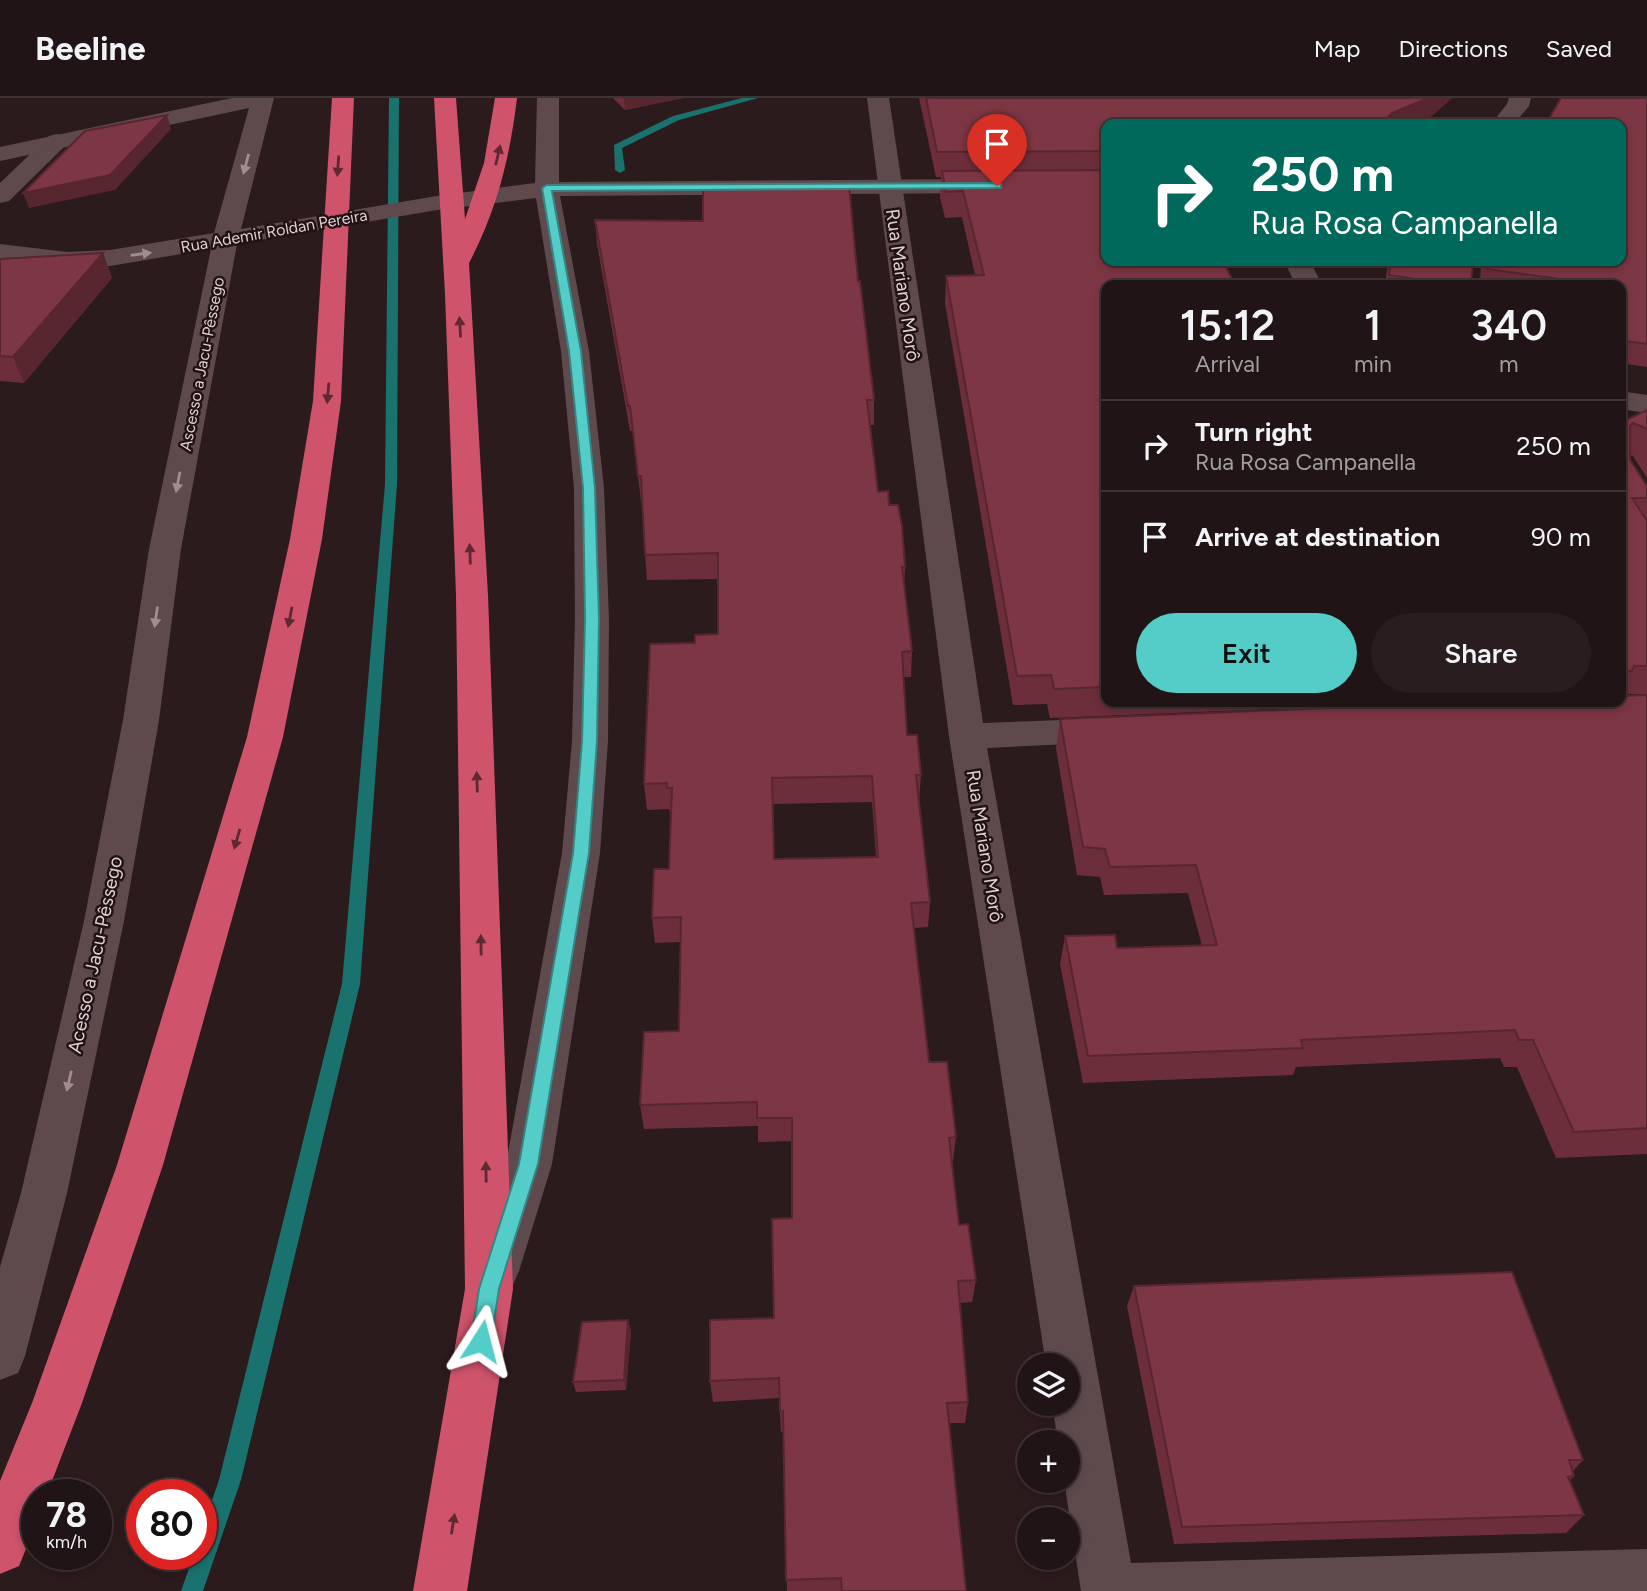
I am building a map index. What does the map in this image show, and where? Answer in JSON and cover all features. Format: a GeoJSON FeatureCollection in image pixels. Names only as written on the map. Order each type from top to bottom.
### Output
{"type":"FeatureCollection","features":[{"type":"Feature","properties":{"kind":"highway"},"geometry":{"type":"LineString","coordinates":[[0,1547],[57,1403],[140,1165],[265,737],[306,539],[327,401],[343,98]]}},
{"type":"Feature","properties":{"kind":"highway"},"geometry":{"type":"LineString","coordinates":[[440,1591],[489,1289],[469,527],[445,98]]}},
{"type":"Feature","properties":{"kind":"highway"},"geometry":{"type":"LineString","coordinates":[[456,263],[488,200],[501,148],[506,98]]}},
{"type":"Feature","properties":{"kind":"street"},"geometry":{"type":"LineString","coordinates":[[0,154],[263,98]]}},
{"type":"Feature","properties":{"kind":"street","name":"Ascesso a Jacu-Pêssego"},"geometry":{"type":"LineString","coordinates":[[166,549],[225,240],[263,98]]}},
{"type":"Feature","properties":{"kind":"street"},"geometry":{"type":"LineString","coordinates":[[489,1289],[529,1164],[581,853],[590,741],[592,619],[589,488],[575,351],[547,188],[548,98]]}},
{"type":"Feature","properties":{"kind":"street","name":"Rua Mariano Morô"},"geometry":{"type":"LineString","coordinates":[[877,98],[967,736],[1108,1591]]}},
{"type":"Feature","properties":{"kind":"street"},"geometry":{"type":"LineString","coordinates":[[1506,119],[1518,106],[1520,98]]}},
{"type":"Feature","properties":{"kind":"street"},"geometry":{"type":"LineString","coordinates":[[0,196],[57,141]]}},
{"type":"Feature","properties":{"kind":"street","name":"Rua Ademir Roldan Pereira"},"geometry":{"type":"LineString","coordinates":[[0,252],[22,257],[67,260],[110,258],[405,208],[547,188],[1011,186]]}},
{"type":"Feature","properties":{"kind":"street"},"geometry":{"type":"LineString","coordinates":[[1626,401],[1647,404]]}},
{"type":"Feature","properties":{"kind":"street","name":"Acesso a Jacu-Pêssego"},"geometry":{"type":"LineString","coordinates":[[0,1356],[44,1194],[104,922],[141,720],[166,549]]}},
{"type":"Feature","properties":{"kind":"street"},"geometry":{"type":"LineString","coordinates":[[967,736],[1147,729]]}},
{"type":"Feature","properties":{"kind":"street"},"geometry":{"type":"LineString","coordinates":[[1108,1591],[1647,1576]]}},
{"type":"Feature","properties":{"kind":"building"},"geometry":{"type":"Polygon","coordinates":[[[926,98],[1428,98],[1392,113],[1386,119],[1101,119],[1101,151],[937,152],[926,98]]]}},
{"type":"Feature","properties":{"kind":"building"},"geometry":{"type":"Polygon","coordinates":[[[1561,98],[1647,98],[1647,344],[1626,341],[1626,280],[1567,280],[1487,269],[1487,266],[1626,266],[1626,119],[1549,119],[1561,98]]]}},
{"type":"Feature","properties":{"kind":"building"},"geometry":{"type":"Polygon","coordinates":[[[167,115],[110,175],[23,193],[85,131],[167,115]]]}},
{"type":"Feature","properties":{"kind":"building"},"geometry":{"type":"Polygon","coordinates":[[[1101,170],[1101,266],[1226,266],[1232,280],[1101,280],[1101,687],[1054,689],[1051,675],[1017,676],[946,276],[984,275],[963,191],[946,192],[942,171],[1101,170]]]}},
{"type":"Feature","properties":{"kind":"building"},"geometry":{"type":"Polygon","coordinates":[[[849,185],[858,281],[874,400],[867,400],[878,492],[888,491],[889,505],[898,505],[902,526],[905,567],[902,567],[912,651],[902,652],[907,735],[917,735],[921,775],[916,775],[930,902],[911,903],[929,1062],[947,1062],[956,1137],[949,1138],[959,1225],[968,1224],[976,1280],[958,1281],[968,1402],[947,1403],[966,1591],[842,1591],[841,1578],[786,1580],[783,1411],[780,1411],[779,1378],[710,1381],[710,1320],[774,1318],[772,1219],[792,1218],[792,1118],[757,1118],[757,1102],[640,1105],[644,1032],[679,1031],[681,917],[652,918],[654,869],[669,869],[672,788],[667,788],[667,783],[644,784],[650,644],[695,643],[695,635],[718,634],[718,553],[645,555],[641,476],[638,476],[630,406],[595,220],[703,221],[703,188],[849,185]],[[872,776],[772,778],[774,859],[878,857],[872,776]]]}},
{"type":"Feature","properties":{"kind":"building"},"geometry":{"type":"Polygon","coordinates":[[[103,253],[13,357],[0,356],[0,259],[103,253]]]}},
{"type":"Feature","properties":{"kind":"building"},"geometry":{"type":"Polygon","coordinates":[[[1390,266],[1473,266],[1471,280],[1422,280],[1389,275],[1390,266]]]}},
{"type":"Feature","properties":{"kind":"building"},"geometry":{"type":"Polygon","coordinates":[[[1647,410],[1647,429],[1633,423],[1630,426],[1630,460],[1647,486],[1647,498],[1632,498],[1647,521],[1647,666],[1634,666],[1632,671],[1626,671],[1626,420],[1647,410]]]}},
{"type":"Feature","properties":{"kind":"building"},"geometry":{"type":"Polygon","coordinates":[[[1647,695],[1647,1128],[1574,1132],[1533,1040],[1519,1040],[1515,1030],[1301,1040],[1303,1048],[1088,1056],[1065,936],[1115,935],[1117,948],[1217,945],[1196,865],[1110,867],[1105,849],[1083,847],[1060,719],[1353,707],[1626,707],[1626,696],[1647,695]]]}},
{"type":"Feature","properties":{"kind":"building"},"geometry":{"type":"Polygon","coordinates":[[[1512,1272],[1583,1460],[1569,1460],[1574,1476],[1568,1477],[1584,1515],[1182,1527],[1134,1286],[1512,1272]]]}},
{"type":"Feature","properties":{"kind":"building"},"geometry":{"type":"Polygon","coordinates":[[[628,1320],[624,1380],[573,1382],[582,1322],[628,1320]]]}},
{"type":"Feature","properties":{"kind":"waterway"},"geometry":{"type":"LineString","coordinates":[[192,1591],[230,1480],[351,984],[391,484],[394,98]]}},
{"type":"Feature","properties":{"kind":"waterway"},"geometry":{"type":"LineString","coordinates":[[620,170],[617,147],[676,118],[753,98]]}},
{"type":"Feature","properties":{"kind":"route"},"geometry":{"type":"LineString","coordinates":[[481,1341],[489,1289],[529,1164],[581,853],[590,741],[592,619],[589,488],[575,351],[547,188],[997,186]]}}]}
